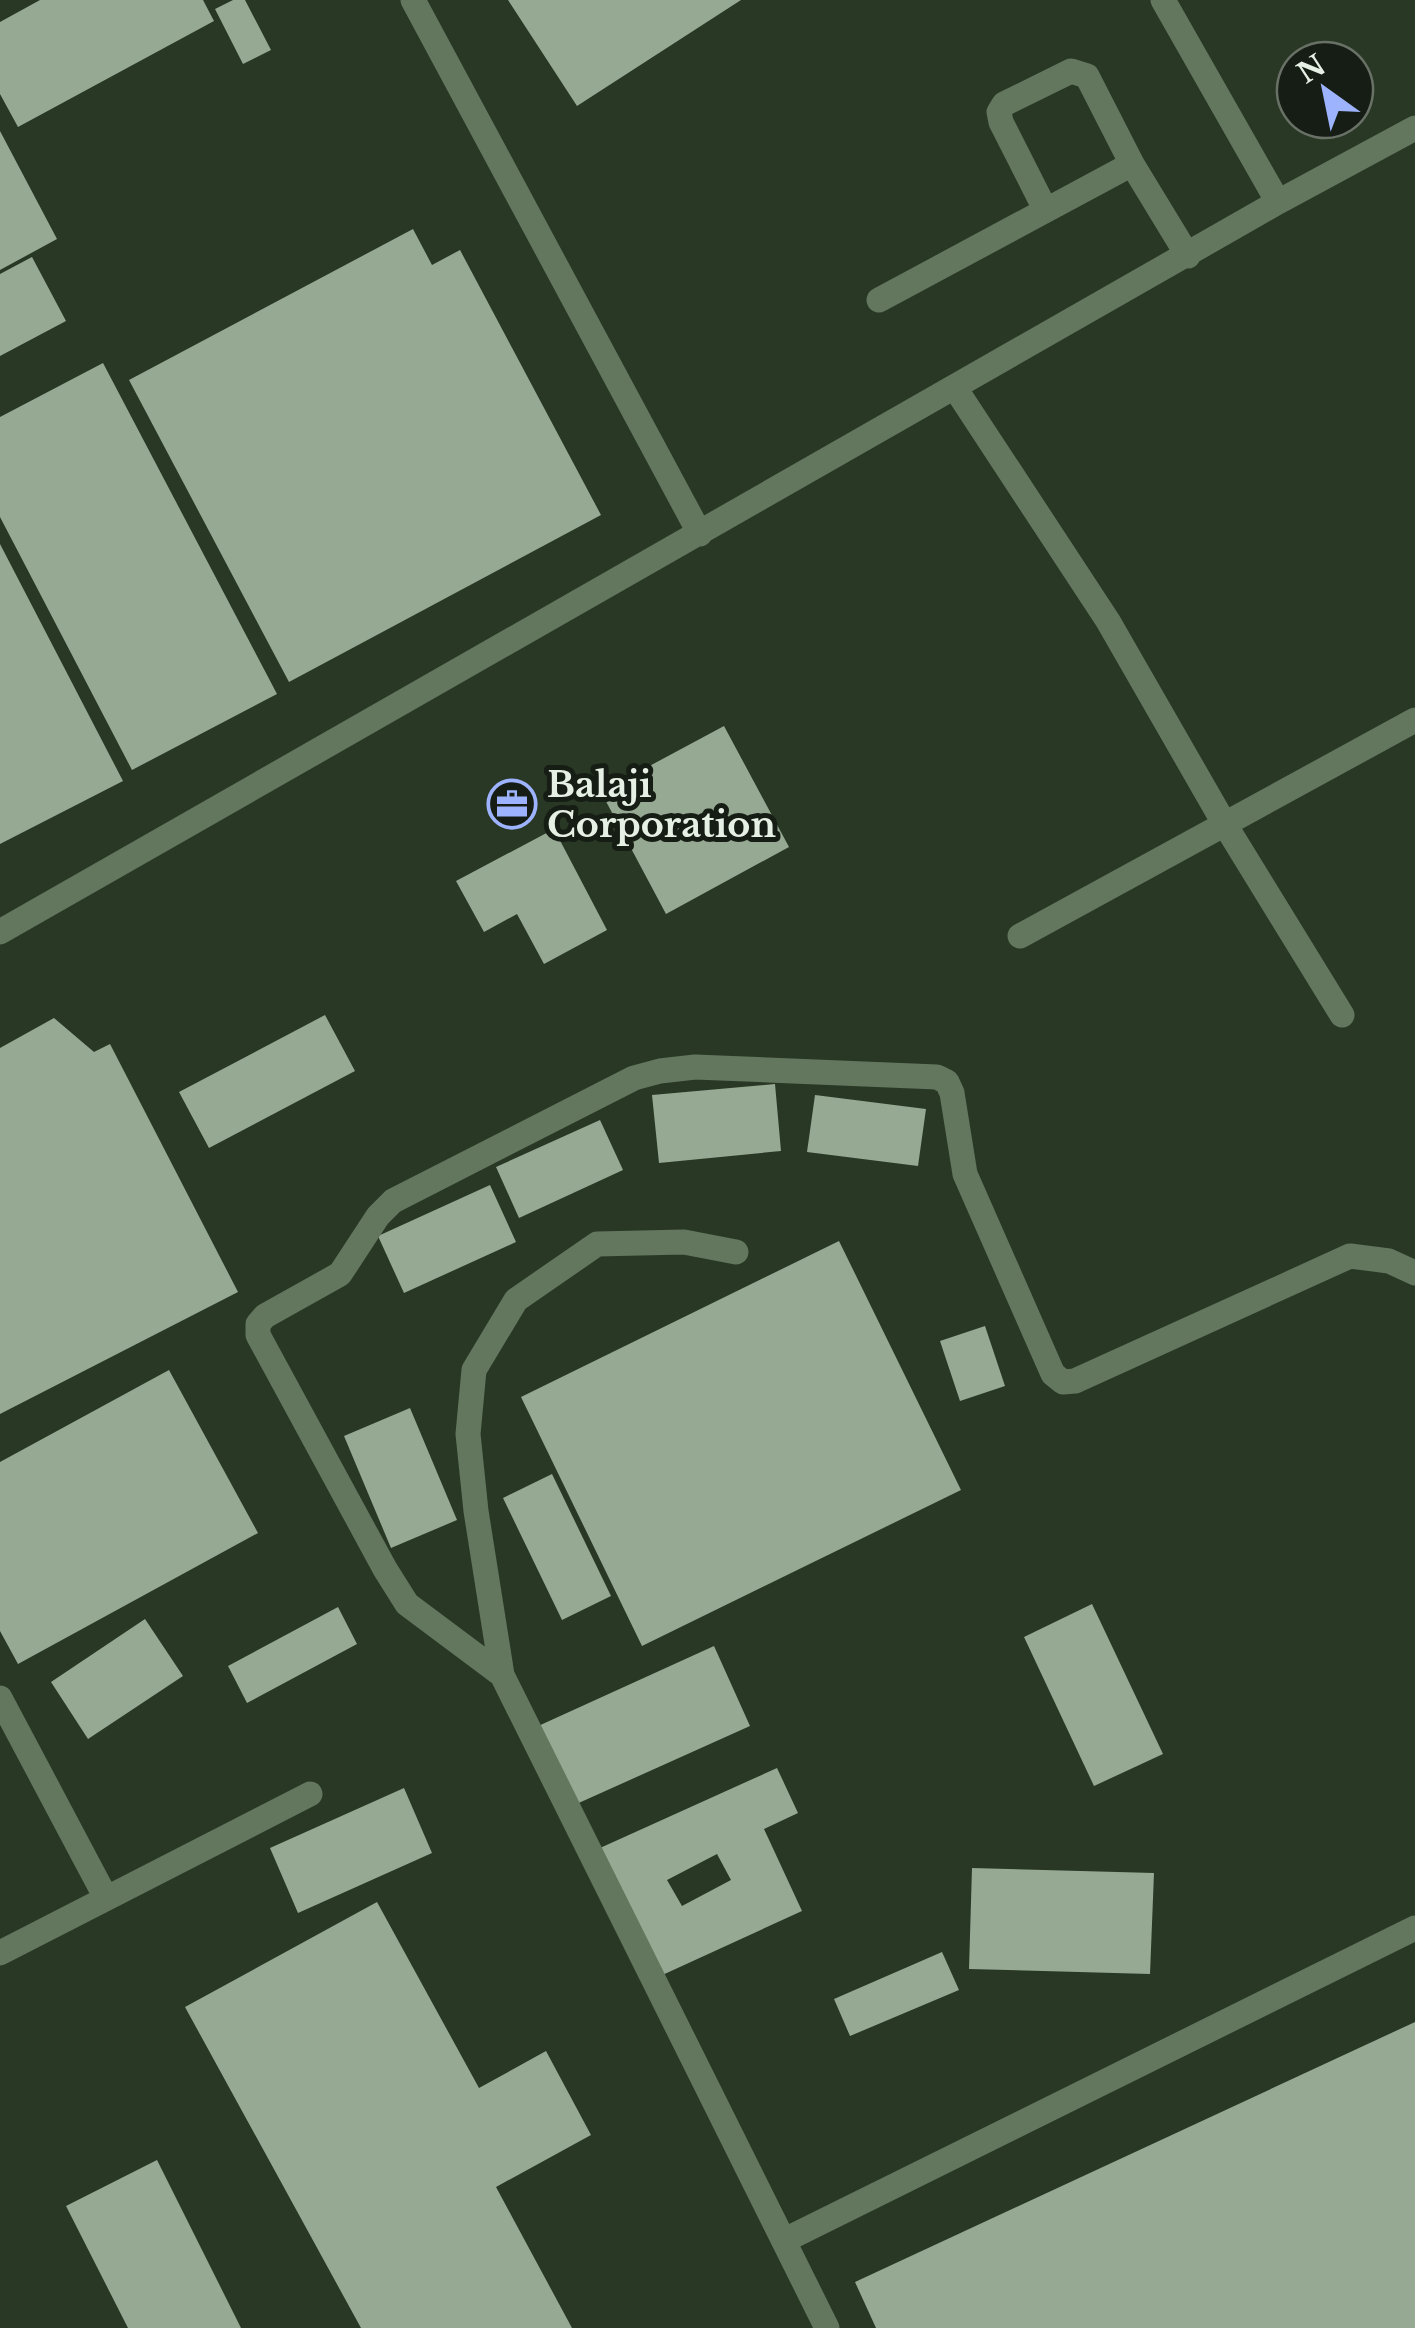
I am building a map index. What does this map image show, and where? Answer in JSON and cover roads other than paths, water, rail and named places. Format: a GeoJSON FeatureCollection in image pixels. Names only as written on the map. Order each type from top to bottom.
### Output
{"type":"FeatureCollection","features":[{"type":"Feature","properties":{"kind":"street"},"geometry":{"type":"LineString","coordinates":[[413,0],[700,534]]}},
{"type":"Feature","properties":{"kind":"street"},"geometry":{"type":"LineString","coordinates":[[1163,0],[1278,202]]}},
{"type":"Feature","properties":{"kind":"street"},"geometry":{"type":"LineString","coordinates":[[1045,210],[999,112],[1004,104],[1071,71],[1079,71],[1087,76],[1132,164],[1188,256]]}},
{"type":"Feature","properties":{"kind":"street"},"geometry":{"type":"LineString","coordinates":[[0,932],[1278,202],[1415,128]]}},
{"type":"Feature","properties":{"kind":"street"},"geometry":{"type":"LineString","coordinates":[[879,300],[1132,164]]}},
{"type":"Feature","properties":{"kind":"street"},"geometry":{"type":"LineString","coordinates":[[955,388],[1108,621],[1224,824],[1342,1015]]}},
{"type":"Feature","properties":{"kind":"street"},"geometry":{"type":"LineString","coordinates":[[1020,936],[1415,720]]}},
{"type":"Feature","properties":{"kind":"street"},"geometry":{"type":"LineString","coordinates":[[502,1675],[407,1604],[384,1570],[276,1368],[258,1334],[258,1324],[265,1316],[340,1274],[378,1216],[393,1201],[634,1078],[696,1067],[936,1077],[947,1082],[966,1174],[1053,1374],[1063,1382],[1075,1381],[1350,1256],[1389,1261],[1415,1273]]}},
{"type":"Feature","properties":{"kind":"street"},"geometry":{"type":"LineString","coordinates":[[736,1252],[684,1242],[597,1244],[516,1300],[474,1370],[468,1434],[502,1675],[827,2328]]}},
{"type":"Feature","properties":{"kind":"street"},"geometry":{"type":"LineString","coordinates":[[0,1698],[106,1898]]}},
{"type":"Feature","properties":{"kind":"street"},"geometry":{"type":"LineString","coordinates":[[0,1953],[310,1794]]}},
{"type":"Feature","properties":{"kind":"street"},"geometry":{"type":"LineString","coordinates":[[785,2240],[1415,1928]]}},
{"type":"Feature","properties":{"kind":"place","name":"Balaji Corporation"},"geometry":{"type":"Point","coordinates":[512,804]}}]}
